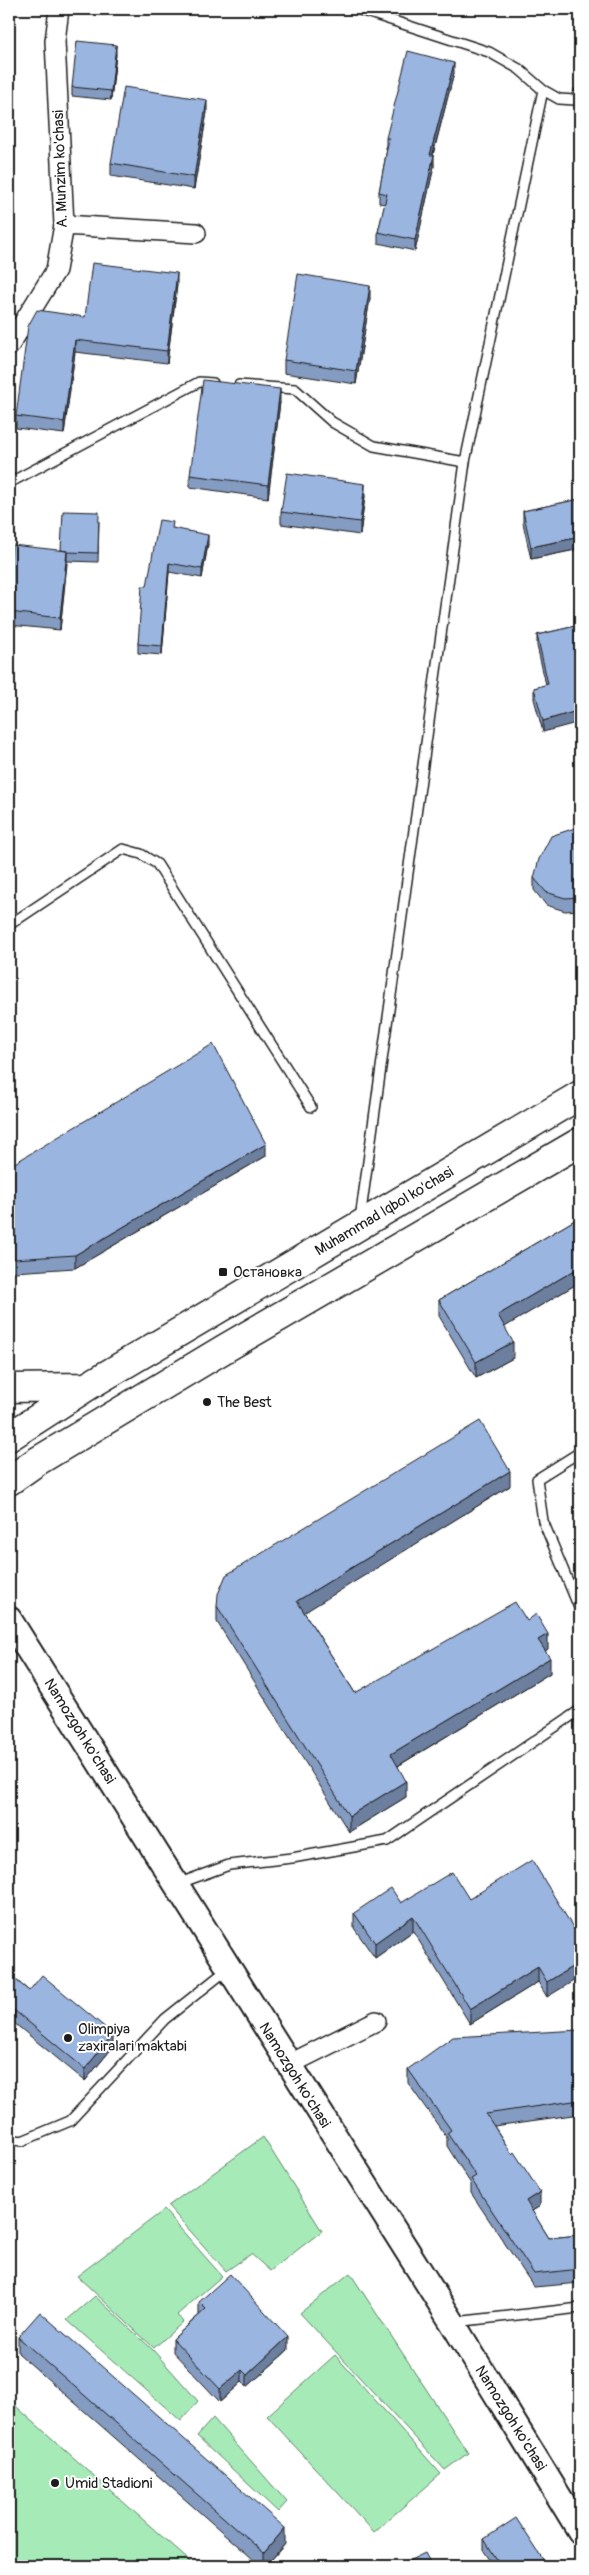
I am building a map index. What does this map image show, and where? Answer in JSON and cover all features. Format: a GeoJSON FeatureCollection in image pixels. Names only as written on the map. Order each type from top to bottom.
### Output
{"type":"FeatureCollection","features":[{"type":"Feature","properties":{"kind":"main road","name":"Muhammad Iqbol ko'chasi"},"geometry":{"type":"LineString","coordinates":[[9,1437],[88,1386],[580,1095]]}},
{"type":"Feature","properties":{"kind":"main road"},"geometry":{"type":"LineString","coordinates":[[9,1481],[36,1462],[224,1349],[580,1142]]}},
{"type":"Feature","properties":{"kind":"main road"},"geometry":{"type":"LineString","coordinates":[[9,1388],[88,1386]]}},
{"type":"Feature","properties":{"kind":"street","name":"A. Munzim ko'chasi"},"geometry":{"type":"LineString","coordinates":[[9,346],[56,270],[64,225],[55,41],[58,9]]}},
{"type":"Feature","properties":{"kind":"street"},"geometry":{"type":"LineString","coordinates":[[64,225],[196,233]]}},
{"type":"Feature","properties":{"kind":"street","name":"Namozgoh ko'chasi"},"geometry":{"type":"LineString","coordinates":[[9,1619],[177,1884],[288,2065],[452,2322],[580,2531]]}},
{"type":"Feature","properties":{"kind":"street"},"geometry":{"type":"LineString","coordinates":[[288,2065],[376,2021]]}},
{"type":"Feature","properties":{"kind":"lane"},"geometry":{"type":"LineString","coordinates":[[357,9],[489,52],[519,69],[543,90],[559,98],[578,101],[580,91]]}},
{"type":"Feature","properties":{"kind":"lane"},"geometry":{"type":"LineString","coordinates":[[360,1226],[465,462],[543,90]]}},
{"type":"Feature","properties":{"kind":"lane"},"geometry":{"type":"LineString","coordinates":[[9,483],[199,382],[295,389],[332,422],[374,446],[465,462]]}},
{"type":"Feature","properties":{"kind":"lane"},"geometry":{"type":"LineString","coordinates":[[9,925],[123,849],[141,854],[157,864],[311,1107]]}},
{"type":"Feature","properties":{"kind":"lane"},"geometry":{"type":"LineString","coordinates":[[580,1452],[537,1479],[542,1521],[580,1610]]}},
{"type":"Feature","properties":{"kind":"lane"},"geometry":{"type":"LineString","coordinates":[[177,1884],[229,1865],[292,1858],[387,1841],[580,1710]]}},
{"type":"Feature","properties":{"kind":"lane"},"geometry":{"type":"LineString","coordinates":[[9,2140],[22,2141],[70,2121],[165,2019],[229,1968]]}},
{"type":"Feature","properties":{"kind":"lane"},"geometry":{"type":"LineString","coordinates":[[452,2322],[580,2308]]}},
{"type":"Feature","properties":{"kind":"green space"},"geometry":{"type":"Polygon","coordinates":[[[263,2137],[322,2231],[270,2271],[251,2254],[226,2271],[168,2206],[263,2137]]]}},
{"type":"Feature","properties":{"kind":"green space"},"geometry":{"type":"Polygon","coordinates":[[[164,2210],[222,2276],[177,2315],[183,2322],[154,2348],[77,2276],[164,2210]]]}},
{"type":"Feature","properties":{"kind":"green space"},"geometry":{"type":"Polygon","coordinates":[[[350,2273],[468,2453],[445,2470],[300,2313],[350,2273]]]}},
{"type":"Feature","properties":{"kind":"green space"},"geometry":{"type":"Polygon","coordinates":[[[95,2296],[153,2350],[198,2401],[181,2421],[67,2320],[95,2296]]]}},
{"type":"Feature","properties":{"kind":"green space"},"geometry":{"type":"Polygon","coordinates":[[[335,2355],[441,2474],[374,2532],[267,2416],[335,2355]]]}},
{"type":"Feature","properties":{"kind":"green space","name":"Umid Stadioni"},"geometry":{"type":"Polygon","coordinates":[[[9,2400],[195,2566],[9,2566],[9,2400]]]}},
{"type":"Feature","properties":{"kind":"green space"},"geometry":{"type":"Polygon","coordinates":[[[213,2418],[287,2502],[278,2512],[197,2436],[213,2418]]]}},
{"type":"Feature","properties":{"kind":"building"},"geometry":{"type":"Polygon","coordinates":[[[77,41],[116,45],[111,91],[72,87],[77,41]]]}},
{"type":"Feature","properties":{"kind":"building"},"geometry":{"type":"Polygon","coordinates":[[[408,51],[454,63],[430,155],[434,155],[415,240],[378,232],[387,194],[379,192],[389,138],[386,138],[408,51]]]}},
{"type":"Feature","properties":{"kind":"building"},"geometry":{"type":"Polygon","coordinates":[[[124,87],[207,100],[194,177],[111,163],[124,87]]]}},
{"type":"Feature","properties":{"kind":"building"},"geometry":{"type":"Polygon","coordinates":[[[577,222],[580,222],[580,255],[578,255],[577,222]]]}},
{"type":"Feature","properties":{"kind":"building"},"geometry":{"type":"Polygon","coordinates":[[[92,263],[177,273],[167,351],[75,340],[64,422],[16,416],[28,326],[37,310],[85,317],[92,263]]]}},
{"type":"Feature","properties":{"kind":"building"},"geometry":{"type":"Polygon","coordinates":[[[298,274],[370,286],[356,371],[284,360],[298,274]]]}},
{"type":"Feature","properties":{"kind":"building"},"geometry":{"type":"Polygon","coordinates":[[[203,380],[280,389],[268,485],[190,475],[203,380]]]}},
{"type":"Feature","properties":{"kind":"building"},"geometry":{"type":"Polygon","coordinates":[[[287,473],[365,484],[360,522],[281,512],[287,473]]]}},
{"type":"Feature","properties":{"kind":"building"},"geometry":{"type":"Polygon","coordinates":[[[580,499],[580,537],[531,547],[523,511],[580,499]]]}},
{"type":"Feature","properties":{"kind":"building"},"geometry":{"type":"Polygon","coordinates":[[[63,511],[99,512],[98,553],[67,552],[61,550],[63,511]]]}},
{"type":"Feature","properties":{"kind":"building"},"geometry":{"type":"Polygon","coordinates":[[[159,520],[173,522],[172,528],[208,535],[202,569],[169,563],[162,646],[138,644],[142,586],[147,586],[159,520]]]}},
{"type":"Feature","properties":{"kind":"building"},"geometry":{"type":"Polygon","coordinates":[[[12,545],[67,551],[60,618],[9,612],[9,572],[12,545]]]}},
{"type":"Feature","properties":{"kind":"building"},"geometry":{"type":"Polygon","coordinates":[[[580,625],[580,710],[543,721],[534,688],[548,684],[537,635],[580,625]]]}},
{"type":"Feature","properties":{"kind":"building"},"geometry":{"type":"Polygon","coordinates":[[[575,828],[580,829],[580,897],[565,898],[546,892],[534,878],[539,859],[551,836],[575,828]]]}},
{"type":"Feature","properties":{"kind":"building"},"geometry":{"type":"Polygon","coordinates":[[[213,1044],[266,1144],[75,1255],[14,1259],[9,1255],[9,1156],[13,1164],[213,1044]]]}},
{"type":"Feature","properties":{"kind":"building"},"geometry":{"type":"Polygon","coordinates":[[[580,1217],[580,1267],[498,1315],[513,1342],[476,1362],[439,1300],[580,1217]]]}},
{"type":"Feature","properties":{"kind":"building"},"geometry":{"type":"Polygon","coordinates":[[[480,1421],[510,1471],[297,1601],[355,1693],[515,1602],[527,1621],[536,1614],[548,1634],[538,1640],[550,1658],[391,1754],[406,1781],[349,1816],[217,1606],[218,1594],[226,1575],[480,1421]]]}},
{"type":"Feature","properties":{"kind":"building"},"geometry":{"type":"Polygon","coordinates":[[[532,1860],[580,1939],[580,1962],[547,1982],[538,1967],[470,2009],[413,1916],[375,1943],[354,1913],[391,1888],[401,1903],[452,1872],[469,1899],[532,1860]]]}},
{"type":"Feature","properties":{"kind":"building","name":"Olimpiya zaxiralari maktabi"},"geometry":{"type":"Polygon","coordinates":[[[9,1974],[29,1991],[42,1975],[113,2034],[85,2069],[14,2010],[9,2017],[9,1974]]]}},
{"type":"Feature","properties":{"kind":"building"},"geometry":{"type":"Polygon","coordinates":[[[580,2030],[580,2100],[486,2114],[540,2192],[526,2201],[549,2238],[580,2235],[580,2269],[534,2274],[471,2179],[476,2176],[447,2133],[451,2130],[408,2069],[453,2037],[580,2030]]]}},
{"type":"Feature","properties":{"kind":"building"},"geometry":{"type":"Polygon","coordinates":[[[230,2274],[288,2337],[247,2375],[242,2370],[220,2389],[173,2339],[206,2309],[199,2302],[230,2274]]]}},
{"type":"Feature","properties":{"kind":"building"},"geometry":{"type":"Polygon","coordinates":[[[40,2312],[285,2528],[264,2553],[18,2337],[40,2312]]]}},
{"type":"Feature","properties":{"kind":"building"},"geometry":{"type":"Polygon","coordinates":[[[516,2518],[546,2564],[553,2561],[555,2566],[501,2566],[484,2539],[516,2518]]]}},
{"type":"Feature","properties":{"kind":"building"},"geometry":{"type":"Polygon","coordinates":[[[425,2553],[432,2566],[398,2566],[425,2553]]]}},
{"type":"Feature","properties":{"kind":"place","name":"Остановка"},"geometry":{"type":"Point","coordinates":[223,1272]}},
{"type":"Feature","properties":{"kind":"place","name":"The Best"},"geometry":{"type":"Point","coordinates":[207,1402]}},
{"type":"Feature","properties":{"kind":"place","name":"Olimpiya zaxiralari maktabi"},"geometry":{"type":"Point","coordinates":[68,2038]}},
{"type":"Feature","properties":{"kind":"place","name":"Umid Stadioni"},"geometry":{"type":"Point","coordinates":[55,2483]}}]}
